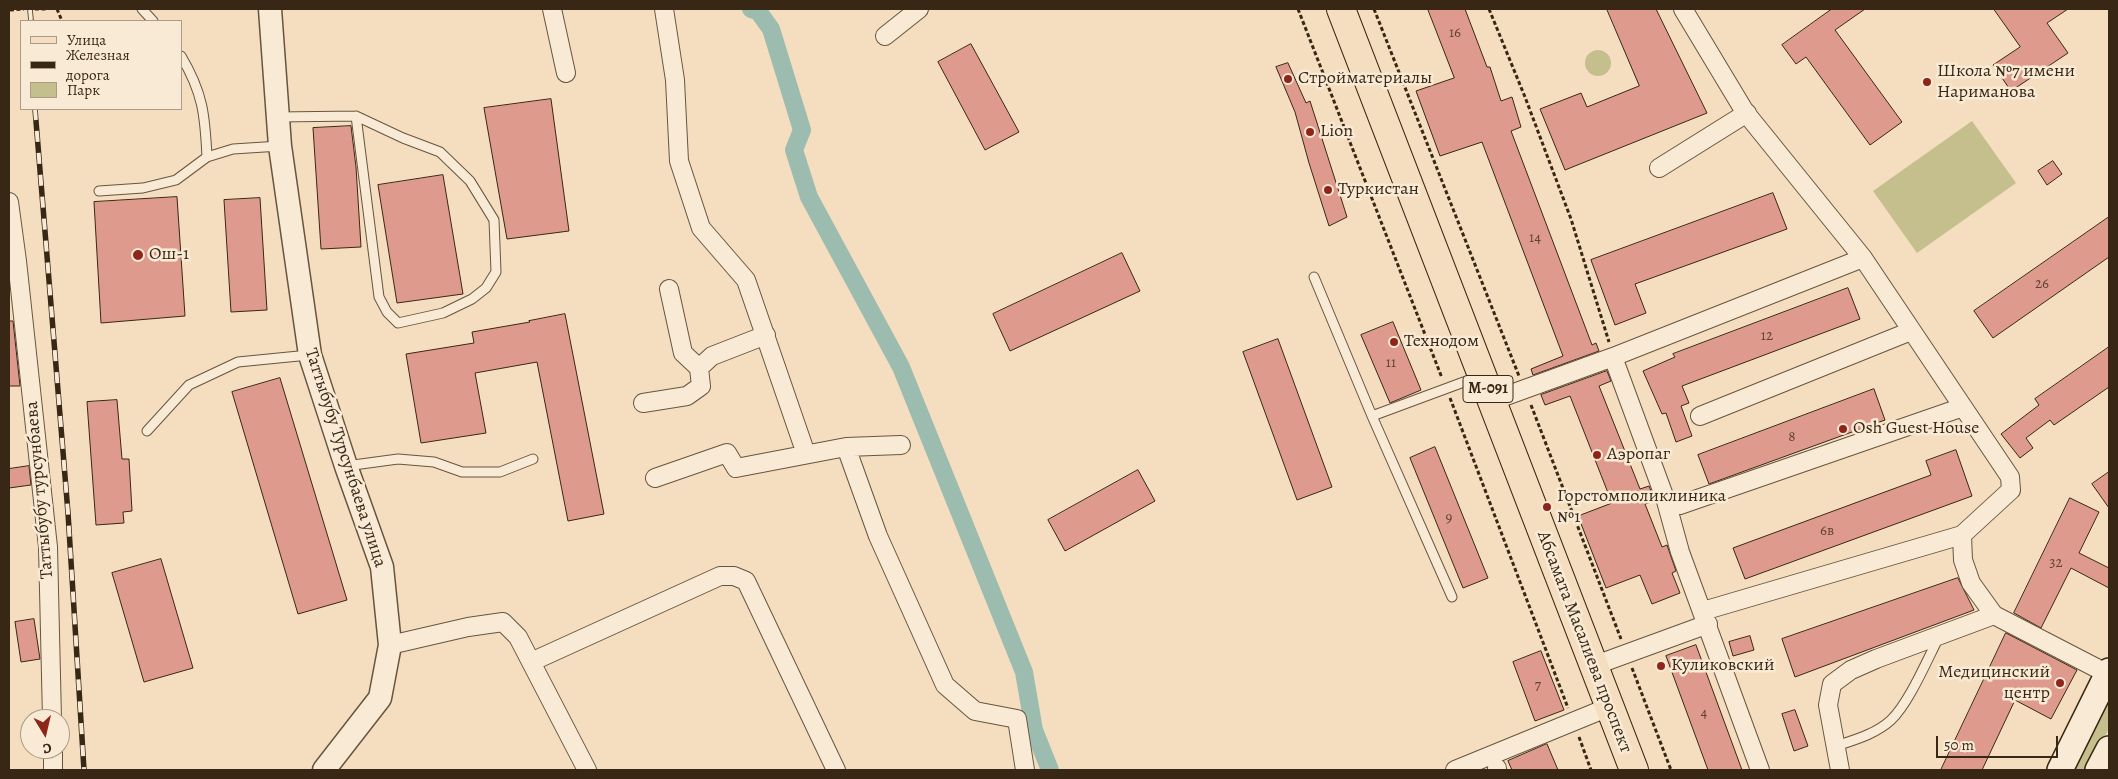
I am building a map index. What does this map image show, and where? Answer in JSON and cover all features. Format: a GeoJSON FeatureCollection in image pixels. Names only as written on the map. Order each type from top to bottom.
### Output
{"type":"FeatureCollection","features":[{"type":"Feature","properties":{"kind":"main road","name":"Абсамата Масалиева проспект"},"geometry":{"type":"LineString","coordinates":[[1341,9],[1634,770]]}},
{"type":"Feature","properties":{"kind":"main road"},"geometry":{"type":"LineString","coordinates":[[2060,770],[2108,673]]}},
{"type":"Feature","properties":{"kind":"main road"},"geometry":{"type":"LineString","coordinates":[[2098,770],[2109,749]]}},
{"type":"Feature","properties":{"kind":"street","name":"Таттыбубу Турсунбаева улица"},"geometry":{"type":"LineString","coordinates":[[270,9],[280,146],[310,355],[346,466],[382,567],[390,645],[380,698],[324,770]]}},
{"type":"Feature","properties":{"kind":"street"},"geometry":{"type":"LineString","coordinates":[[552,9],[566,73]]}},
{"type":"Feature","properties":{"kind":"street"},"geometry":{"type":"LineString","coordinates":[[664,9],[675,80],[679,161],[701,228],[746,280],[806,454]]}},
{"type":"Feature","properties":{"kind":"street"},"geometry":{"type":"LineString","coordinates":[[885,36],[920,9]]}},
{"type":"Feature","properties":{"kind":"street"},"geometry":{"type":"LineString","coordinates":[[1593,666],[1705,618],[1962,535],[2011,490],[2010,477],[1862,258],[1747,113],[1683,9]]}},
{"type":"Feature","properties":{"kind":"street"},"geometry":{"type":"LineString","coordinates":[[1659,168],[1747,113]]}},
{"type":"Feature","properties":{"kind":"street","name":"Таттыбубу турсунбаева"},"geometry":{"type":"LineString","coordinates":[[9,202],[48,547],[52,709]]}},
{"type":"Feature","properties":{"kind":"street"},"geometry":{"type":"LineString","coordinates":[[1492,401],[1613,357],[1862,258]]}},
{"type":"Feature","properties":{"kind":"street"},"geometry":{"type":"LineString","coordinates":[[643,403],[687,396],[701,386],[699,368],[683,353],[669,290]]}},
{"type":"Feature","properties":{"kind":"street"},"geometry":{"type":"LineString","coordinates":[[1700,416],[1911,331]]}},
{"type":"Feature","properties":{"kind":"street"},"geometry":{"type":"LineString","coordinates":[[699,368],[712,356],[766,335]]}},
{"type":"Feature","properties":{"kind":"street"},"geometry":{"type":"LineString","coordinates":[[1613,357],[1666,501],[1680,552],[1760,770]]}},
{"type":"Feature","properties":{"kind":"street"},"geometry":{"type":"LineString","coordinates":[[1666,501],[1680,505],[1963,407]]}},
{"type":"Feature","properties":{"kind":"street"},"geometry":{"type":"LineString","coordinates":[[655,478],[727,453],[736,468],[846,447],[901,445]]}},
{"type":"Feature","properties":{"kind":"street"},"geometry":{"type":"LineString","coordinates":[[846,447],[878,536],[944,685],[974,711],[1017,719],[1025,770]]}},
{"type":"Feature","properties":{"kind":"street"},"geometry":{"type":"LineString","coordinates":[[1962,535],[1963,560],[1971,583],[1994,615],[2108,673]]}},
{"type":"Feature","properties":{"kind":"street"},"geometry":{"type":"LineString","coordinates":[[531,662],[720,576],[746,580],[836,770]]}},
{"type":"Feature","properties":{"kind":"street"},"geometry":{"type":"LineString","coordinates":[[1840,770],[1828,705],[1832,684],[1850,670],[1994,615]]}},
{"type":"Feature","properties":{"kind":"street"},"geometry":{"type":"LineString","coordinates":[[390,645],[468,627],[503,622],[518,637],[587,770]]}},
{"type":"Feature","properties":{"kind":"street"},"geometry":{"type":"LineString","coordinates":[[1455,770],[1609,707]]}},
{"type":"Feature","properties":{"kind":"lane"},"geometry":{"type":"LineString","coordinates":[[142,9],[152,20]]}},
{"type":"Feature","properties":{"kind":"lane"},"geometry":{"type":"LineString","coordinates":[[182,58],[194,77],[204,111],[207,157]]}},
{"type":"Feature","properties":{"kind":"lane"},"geometry":{"type":"LineString","coordinates":[[278,117],[356,116],[440,152],[470,182],[494,220],[496,272],[486,288],[472,299],[443,313],[398,323],[387,312],[379,297],[356,116]]}},
{"type":"Feature","properties":{"kind":"lane"},"geometry":{"type":"LineString","coordinates":[[99,191],[143,188],[176,180],[207,157],[233,149],[280,146]]}},
{"type":"Feature","properties":{"kind":"lane"},"geometry":{"type":"LineString","coordinates":[[1314,277],[1372,416],[1452,597]]}},
{"type":"Feature","properties":{"kind":"lane"},"geometry":{"type":"LineString","coordinates":[[147,431],[189,386],[238,362],[310,355]]}},
{"type":"Feature","properties":{"kind":"lane"},"geometry":{"type":"LineString","coordinates":[[1372,416],[1447,390],[1482,375]]}},
{"type":"Feature","properties":{"kind":"lane"},"geometry":{"type":"LineString","coordinates":[[346,466],[398,459],[434,462],[462,472],[500,472],[533,459]]}},
{"type":"Feature","properties":{"kind":"lane"},"geometry":{"type":"LineString","coordinates":[[1836,746],[1870,734],[1891,720],[1907,697],[1941,635]]}},
{"type":"Feature","properties":{"kind":"path"},"geometry":{"type":"LineString","coordinates":[[10,10],[24,9]]}},
{"type":"Feature","properties":{"kind":"path"},"geometry":{"type":"LineString","coordinates":[[35,9],[46,9]]}},
{"type":"Feature","properties":{"kind":"path"},"geometry":{"type":"LineString","coordinates":[[1298,9],[1447,390],[1591,770]]}},
{"type":"Feature","properties":{"kind":"path"},"geometry":{"type":"LineString","coordinates":[[1489,9],[1525,97],[1571,219],[1613,357]]}},
{"type":"Feature","properties":{"kind":"green space"},"geometry":{"type":"Polygon","coordinates":[[[1598,50],[1607,54],[1611,63],[1607,72],[1598,76],[1589,72],[1585,63],[1589,54],[1598,50]]]}},
{"type":"Feature","properties":{"kind":"green space"},"geometry":{"type":"Polygon","coordinates":[[[1972,121],[2016,183],[1917,253],[1873,191],[1972,121]]]}},
{"type":"Feature","properties":{"kind":"green space"},"geometry":{"type":"Polygon","coordinates":[[[2109,699],[2109,728],[2088,770],[2074,770],[2109,699]]]}},
{"type":"Feature","properties":{"kind":"building"},"geometry":{"type":"Polygon","coordinates":[[[1428,9],[1465,9],[1487,67],[1490,67],[1501,101],[1512,97],[1521,127],[1511,131],[1592,345],[1596,343],[1599,351],[1533,375],[1531,369],[1563,356],[1482,142],[1440,156],[1416,91],[1454,78],[1428,9]]]}},
{"type":"Feature","properties":{"kind":"building"},"geometry":{"type":"Polygon","coordinates":[[[1607,9],[1656,9],[1707,113],[1565,170],[1540,109],[1581,93],[1587,107],[1639,86],[1607,9]]]}},
{"type":"Feature","properties":{"kind":"building"},"geometry":{"type":"Polygon","coordinates":[[[1832,9],[1865,9],[1835,30],[1902,122],[1870,145],[1806,57],[1796,64],[1782,45],[1832,9]]]}},
{"type":"Feature","properties":{"kind":"building"},"geometry":{"type":"Polygon","coordinates":[[[1994,9],[2068,9],[2047,23],[2068,53],[2011,91],[1993,65],[2020,47],[1994,9]]]}},
{"type":"Feature","properties":{"kind":"building"},"geometry":{"type":"Polygon","coordinates":[[[971,44],[1019,132],[985,150],[938,62],[971,44]]]}},
{"type":"Feature","properties":{"kind":"building"},"geometry":{"type":"Polygon","coordinates":[[[1288,63],[1306,103],[1310,101],[1347,217],[1329,226],[1295,112],[1276,67],[1288,63]]]}},
{"type":"Feature","properties":{"kind":"building"},"geometry":{"type":"Polygon","coordinates":[[[551,99],[569,231],[507,239],[484,108],[551,99]]]}},
{"type":"Feature","properties":{"kind":"building"},"geometry":{"type":"Polygon","coordinates":[[[351,126],[356,167],[361,247],[321,249],[313,128],[351,126]]]}},
{"type":"Feature","properties":{"kind":"building"},"geometry":{"type":"Polygon","coordinates":[[[2053,161],[2062,174],[2047,185],[2038,171],[2053,161]]]}},
{"type":"Feature","properties":{"kind":"building"},"geometry":{"type":"Polygon","coordinates":[[[443,175],[463,294],[397,303],[378,185],[443,175]]]}},
{"type":"Feature","properties":{"kind":"building"},"geometry":{"type":"Polygon","coordinates":[[[1773,193],[1787,229],[1635,284],[1646,313],[1615,325],[1591,260],[1773,193]]]}},
{"type":"Feature","properties":{"kind":"building"},"geometry":{"type":"Polygon","coordinates":[[[177,197],[185,316],[101,323],[94,202],[177,197]]]}},
{"type":"Feature","properties":{"kind":"building"},"geometry":{"type":"Polygon","coordinates":[[[260,198],[267,310],[231,312],[224,200],[260,198]]]}},
{"type":"Feature","properties":{"kind":"building"},"geometry":{"type":"Polygon","coordinates":[[[2109,217],[2109,257],[1993,338],[1974,311],[2109,217]]]}},
{"type":"Feature","properties":{"kind":"building"},"geometry":{"type":"Polygon","coordinates":[[[1122,253],[1140,291],[1010,351],[993,314],[1122,253]]]}},
{"type":"Feature","properties":{"kind":"building"},"geometry":{"type":"Polygon","coordinates":[[[1848,288],[1860,319],[1682,386],[1689,403],[1681,406],[1692,436],[1676,442],[1666,413],[1662,414],[1643,371],[1675,357],[1673,354],[1848,288]]]}},
{"type":"Feature","properties":{"kind":"building"},"geometry":{"type":"Polygon","coordinates":[[[565,314],[604,514],[568,521],[537,362],[475,373],[486,433],[421,443],[406,354],[474,343],[472,332],[565,314]]]}},
{"type":"Feature","properties":{"kind":"building"},"geometry":{"type":"Polygon","coordinates":[[[9,321],[13,321],[20,386],[9,386],[9,321]]]}},
{"type":"Feature","properties":{"kind":"building"},"geometry":{"type":"Polygon","coordinates":[[[1393,322],[1421,390],[1390,403],[1361,335],[1393,322]]]}},
{"type":"Feature","properties":{"kind":"building"},"geometry":{"type":"Polygon","coordinates":[[[1278,339],[1332,487],[1297,500],[1243,352],[1278,339]]]}},
{"type":"Feature","properties":{"kind":"building"},"geometry":{"type":"Polygon","coordinates":[[[2109,347],[2109,387],[2054,425],[2050,420],[2026,438],[2033,448],[2020,458],[2001,434],[2039,405],[2035,399],[2109,347]]]}},
{"type":"Feature","properties":{"kind":"building"},"geometry":{"type":"Polygon","coordinates":[[[1607,371],[1611,381],[1599,386],[1640,489],[1649,486],[1655,501],[1645,504],[1662,547],[1667,545],[1676,571],[1672,573],[1680,593],[1652,604],[1640,575],[1606,588],[1578,516],[1612,503],[1570,396],[1545,405],[1541,395],[1607,371]]]}},
{"type":"Feature","properties":{"kind":"building"},"geometry":{"type":"Polygon","coordinates":[[[280,378],[347,600],[298,614],[232,392],[280,378]]]}},
{"type":"Feature","properties":{"kind":"building"},"geometry":{"type":"Polygon","coordinates":[[[1874,389],[1885,420],[1709,484],[1698,455],[1874,389]]]}},
{"type":"Feature","properties":{"kind":"building"},"geometry":{"type":"Polygon","coordinates":[[[117,400],[122,459],[129,459],[132,511],[123,512],[124,523],[96,525],[87,402],[117,400]]]}},
{"type":"Feature","properties":{"kind":"building"},"geometry":{"type":"Polygon","coordinates":[[[1435,447],[1488,578],[1463,588],[1410,458],[1435,447]]]}},
{"type":"Feature","properties":{"kind":"building"},"geometry":{"type":"Polygon","coordinates":[[[1956,450],[1972,496],[1745,579],[1733,548],[1931,475],[1926,461],[1956,450]]]}},
{"type":"Feature","properties":{"kind":"building"},"geometry":{"type":"Polygon","coordinates":[[[29,466],[31,485],[9,488],[9,469],[29,466]]]}},
{"type":"Feature","properties":{"kind":"building"},"geometry":{"type":"Polygon","coordinates":[[[1138,470],[1155,501],[1065,551],[1048,520],[1138,470]]]}},
{"type":"Feature","properties":{"kind":"building"},"geometry":{"type":"Polygon","coordinates":[[[2109,472],[2109,508],[2092,484],[2109,472]]]}},
{"type":"Feature","properties":{"kind":"building"},"geometry":{"type":"Polygon","coordinates":[[[2070,498],[2099,512],[2079,553],[2109,568],[2109,588],[2071,568],[2041,628],[2014,613],[2070,498]]]}},
{"type":"Feature","properties":{"kind":"building"},"geometry":{"type":"Polygon","coordinates":[[[161,559],[193,668],[144,682],[112,573],[161,559]]]}},
{"type":"Feature","properties":{"kind":"building"},"geometry":{"type":"Polygon","coordinates":[[[1958,578],[1974,610],[1795,677],[1782,639],[1958,578]]]}},
{"type":"Feature","properties":{"kind":"building"},"geometry":{"type":"Polygon","coordinates":[[[34,619],[40,659],[21,662],[15,622],[34,619]]]}},
{"type":"Feature","properties":{"kind":"building"},"geometry":{"type":"Polygon","coordinates":[[[2006,633],[2077,670],[2051,719],[2015,700],[1982,770],[1941,770],[2006,633]]]}},
{"type":"Feature","properties":{"kind":"building"},"geometry":{"type":"Polygon","coordinates":[[[1750,636],[1754,650],[1733,656],[1729,642],[1750,636]]]}},
{"type":"Feature","properties":{"kind":"building"},"geometry":{"type":"Polygon","coordinates":[[[1696,645],[1742,770],[1708,770],[1666,656],[1696,645]]]}},
{"type":"Feature","properties":{"kind":"building"},"geometry":{"type":"Polygon","coordinates":[[[1541,651],[1564,710],[1535,721],[1513,662],[1541,651]]]}},
{"type":"Feature","properties":{"kind":"building"},"geometry":{"type":"Polygon","coordinates":[[[1795,710],[1808,746],[1794,751],[1782,714],[1795,710]]]}},
{"type":"Feature","properties":{"kind":"building"},"geometry":{"type":"Polygon","coordinates":[[[1547,744],[1558,770],[1512,770],[1508,761],[1547,744]]]}},
{"type":"Feature","properties":{"kind":"waterway"},"geometry":{"type":"LineString","coordinates":[[751,9],[758,11],[771,29],[802,130],[794,150],[809,197],[901,367],[1024,672],[1034,730],[1050,770]]}},
{"type":"Feature","properties":{"kind":"railway"},"geometry":{"type":"LineString","coordinates":[[30,9],[31,20]]}},
{"type":"Feature","properties":{"kind":"railway"},"geometry":{"type":"LineString","coordinates":[[35,110],[68,513],[84,770]]}},
{"type":"Feature","properties":{"kind":"place","name":"Стройматериалы"},"geometry":{"type":"Point","coordinates":[1288,79]}},
{"type":"Feature","properties":{"kind":"place","name":"Школа №7 имени Нариманова"},"geometry":{"type":"Point","coordinates":[1927,82]}},
{"type":"Feature","properties":{"kind":"place","name":"Lion"},"geometry":{"type":"Point","coordinates":[1310,132]}},
{"type":"Feature","properties":{"kind":"place","name":"Туркистан"},"geometry":{"type":"Point","coordinates":[1328,190]}},
{"type":"Feature","properties":{"kind":"place","name":"Ош-1"},"geometry":{"type":"Point","coordinates":[138,255]}},
{"type":"Feature","properties":{"kind":"place","name":"Технодом"},"geometry":{"type":"Point","coordinates":[1394,342]}},
{"type":"Feature","properties":{"kind":"place","name":"Osh Guest House"},"geometry":{"type":"Point","coordinates":[1843,429]}},
{"type":"Feature","properties":{"kind":"place","name":"Аэропаг"},"geometry":{"type":"Point","coordinates":[1597,455]}},
{"type":"Feature","properties":{"kind":"place","name":"Горстомполиклиника №1"},"geometry":{"type":"Point","coordinates":[1547,507]}},
{"type":"Feature","properties":{"kind":"place","name":"Куликовский"},"geometry":{"type":"Point","coordinates":[1661,666]}},
{"type":"Feature","properties":{"kind":"place","name":"Медицинский центр"},"geometry":{"type":"Point","coordinates":[2060,683]}}]}
